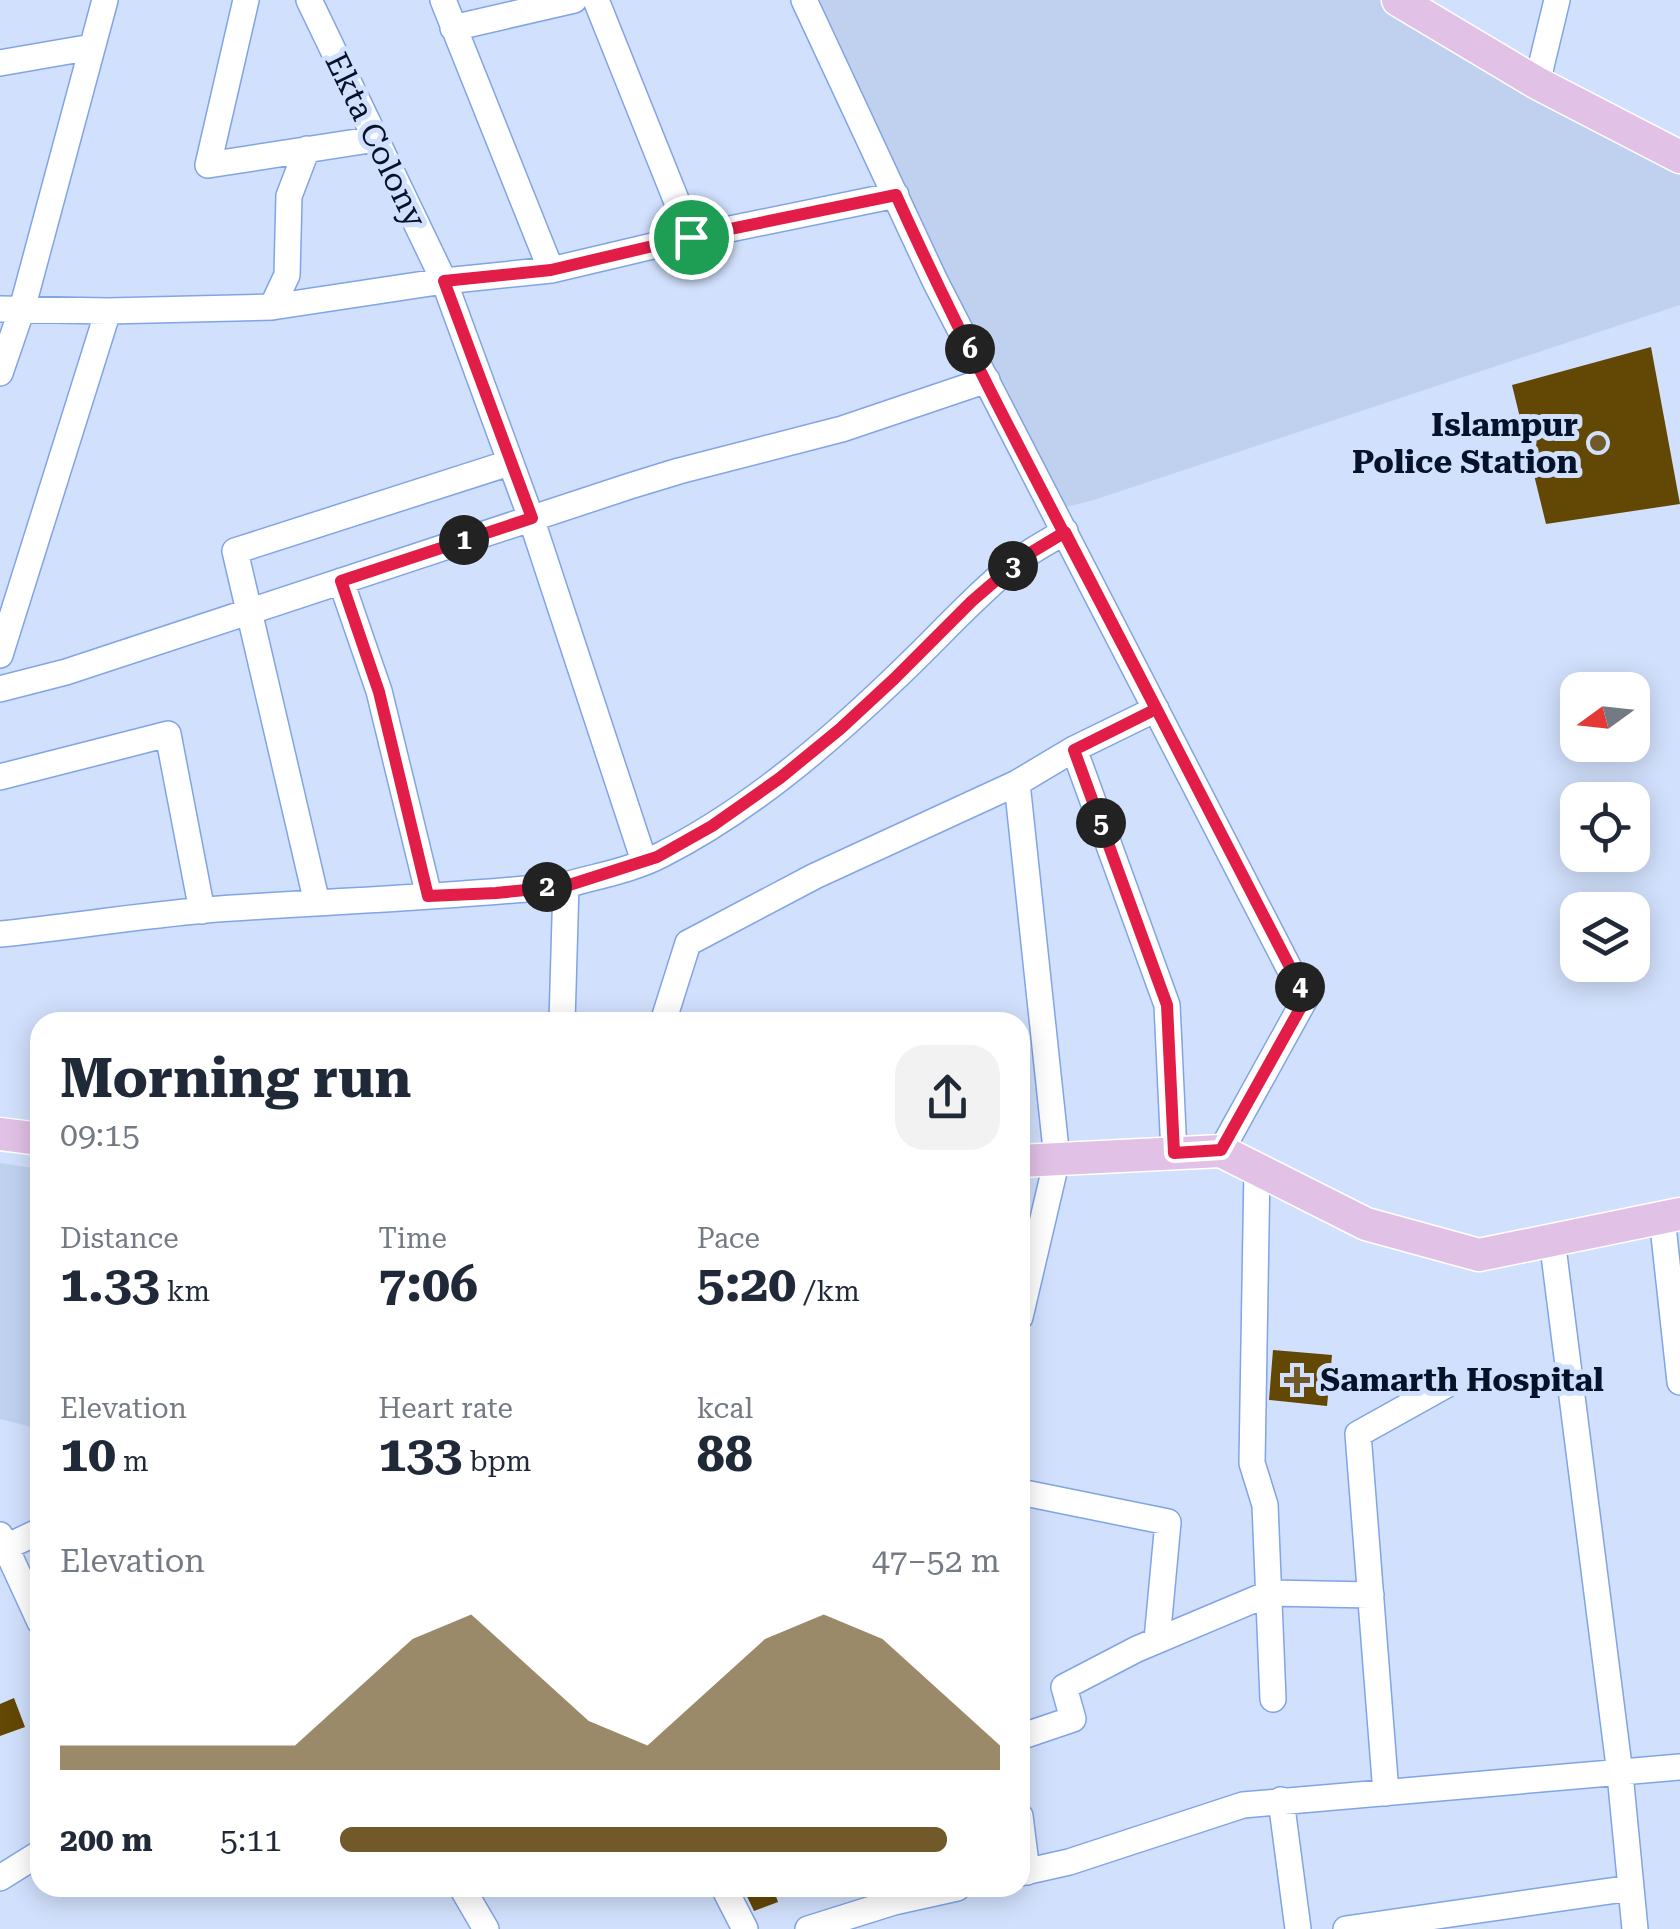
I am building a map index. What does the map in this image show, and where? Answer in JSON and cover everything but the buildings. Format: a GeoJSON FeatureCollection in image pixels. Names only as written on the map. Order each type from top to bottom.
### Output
{"type":"FeatureCollection","features":[{"type":"Feature","properties":{"kind":"main road"},"geometry":{"type":"LineString","coordinates":[[1398,0],[1537,83],[1680,157]]}},
{"type":"Feature","properties":{"kind":"main road"},"geometry":{"type":"LineString","coordinates":[[0,1134],[30,1138]]}},
{"type":"Feature","properties":{"kind":"main road"},"geometry":{"type":"LineString","coordinates":[[1030,1160],[1221,1150],[1366,1224],[1479,1255],[1671,1216]]}},
{"type":"Feature","properties":{"kind":"street"},"geometry":{"type":"LineString","coordinates":[[0,373],[11,309],[105,0]]}},
{"type":"Feature","properties":{"kind":"street"},"geometry":{"type":"LineString","coordinates":[[246,0],[208,165],[376,139]]}},
{"type":"Feature","properties":{"kind":"street","name":"Ekta Colony"},"geometry":{"type":"LineString","coordinates":[[308,0],[444,281],[532,518],[644,862]]}},
{"type":"Feature","properties":{"kind":"street"},"geometry":{"type":"LineString","coordinates":[[442,0],[551,270]]}},
{"type":"Feature","properties":{"kind":"street"},"geometry":{"type":"LineString","coordinates":[[454,28],[541,4],[574,0]]}},
{"type":"Feature","properties":{"kind":"street"},"geometry":{"type":"LineString","coordinates":[[596,0],[691,237]]}},
{"type":"Feature","properties":{"kind":"street"},"geometry":{"type":"LineString","coordinates":[[804,0],[935,281],[1306,998],[1221,1150]]}},
{"type":"Feature","properties":{"kind":"street"},"geometry":{"type":"LineString","coordinates":[[1537,83],[1557,0]]}},
{"type":"Feature","properties":{"kind":"street"},"geometry":{"type":"LineString","coordinates":[[0,63],[92,48]]}},
{"type":"Feature","properties":{"kind":"street"},"geometry":{"type":"LineString","coordinates":[[272,307],[287,274],[289,196],[308,150]]}},
{"type":"Feature","properties":{"kind":"street"},"geometry":{"type":"LineString","coordinates":[[11,309],[272,307],[444,281],[551,270],[896,195]]}},
{"type":"Feature","properties":{"kind":"street"},"geometry":{"type":"LineString","coordinates":[[0,655],[108,311]]}},
{"type":"Feature","properties":{"kind":"street"},"geometry":{"type":"LineString","coordinates":[[0,688],[66,672],[678,471],[842,429],[986,380]]}},
{"type":"Feature","properties":{"kind":"street"},"geometry":{"type":"LineString","coordinates":[[318,903],[235,551],[509,462]]}},
{"type":"Feature","properties":{"kind":"street"},"geometry":{"type":"LineString","coordinates":[[0,934],[202,911],[566,886],[644,862],[712,826],[780,778],[840,729],[1022,558],[1065,532]]}},
{"type":"Feature","properties":{"kind":"street"},"geometry":{"type":"LineString","coordinates":[[341,581],[379,692],[428,896]]}},
{"type":"Feature","properties":{"kind":"street"},"geometry":{"type":"LineString","coordinates":[[667,1012],[688,943],[815,876],[1017,783],[1156,709]]}},
{"type":"Feature","properties":{"kind":"street"},"geometry":{"type":"LineString","coordinates":[[0,777],[168,734],[202,911]]}},
{"type":"Feature","properties":{"kind":"street"},"geometry":{"type":"LineString","coordinates":[[1074,750],[1167,1005],[1174,1153]]}},
{"type":"Feature","properties":{"kind":"street"},"geometry":{"type":"LineString","coordinates":[[1017,783],[1058,1159],[1031,1234]]}},
{"type":"Feature","properties":{"kind":"street"},"geometry":{"type":"LineString","coordinates":[[562,1012],[566,886]]}},
{"type":"Feature","properties":{"kind":"street"},"geometry":{"type":"LineString","coordinates":[[1257,1169],[1252,1463],[1265,1505],[1273,1699]]}},
{"type":"Feature","properties":{"kind":"street"},"geometry":{"type":"LineString","coordinates":[[1671,1216],[1680,1382]]}},
{"type":"Feature","properties":{"kind":"street"},"geometry":{"type":"LineString","coordinates":[[1552,1240],[1620,1774],[1635,1929]]}},
{"type":"Feature","properties":{"kind":"street"},"geometry":{"type":"LineString","coordinates":[[1386,1792],[1358,1434],[1446,1385]]}},
{"type":"Feature","properties":{"kind":"street"},"geometry":{"type":"LineString","coordinates":[[1030,1494],[1168,1522],[1157,1640]]}},
{"type":"Feature","properties":{"kind":"street"},"geometry":{"type":"LineString","coordinates":[[30,1534],[2,1543],[30,1601]]}},
{"type":"Feature","properties":{"kind":"street"},"geometry":{"type":"LineString","coordinates":[[1030,1733],[1073,1720],[1064,1686],[1157,1640],[1270,1593],[1371,1596]]}},
{"type":"Feature","properties":{"kind":"street"},"geometry":{"type":"LineString","coordinates":[[1030,1871],[1069,1862],[1242,1806],[1680,1767]]}},
{"type":"Feature","properties":{"kind":"street"},"geometry":{"type":"LineString","coordinates":[[1282,1800],[1298,1929]]}},
{"type":"Feature","properties":{"kind":"street"},"geometry":{"type":"LineString","coordinates":[[0,1878],[30,1859]]}},
{"type":"Feature","properties":{"kind":"street"},"geometry":{"type":"LineString","coordinates":[[1346,1929],[1631,1888]]}},
{"type":"Feature","properties":{"kind":"street"},"geometry":{"type":"LineString","coordinates":[[467,1897],[486,1929]]}},
{"type":"Feature","properties":{"kind":"street"},"geometry":{"type":"LineString","coordinates":[[729,1897],[745,1929]]}},
{"type":"Feature","properties":{"kind":"street"},"geometry":{"type":"LineString","coordinates":[[808,1929],[917,1897]]}},
{"type":"Feature","properties":{"kind":"shaded area"},"geometry":{"type":"Polygon","coordinates":[[[805,0],[1399,0],[1680,168],[1680,305],[1054,510],[805,0]]]}},
{"type":"Feature","properties":{"kind":"shaded area"},"geometry":{"type":"Polygon","coordinates":[[[0,1163],[30,1168],[30,1426],[0,1419],[0,1163]]]}},
{"type":"Feature","properties":{"kind":"place","name":"Islampur Police Station"},"geometry":{"type":"Point","coordinates":[1598,443]}},
{"type":"Feature","properties":{"kind":"place","name":"Samarth Hospital"},"geometry":{"type":"Point","coordinates":[1297,1380]}},
{"type":"Feature","properties":{"kind":"route"},"geometry":{"type":"LineString","coordinates":[[691,237],[551,270],[444,281],[532,518],[341,581],[379,692],[428,896],[566,886],[657,857],[712,826],[840,729],[1022,558],[1065,532],[1306,998],[1221,1150],[1174,1153],[1167,1005],[1074,750],[1156,709],[1065,532],[935,281],[896,195],[691,237]]}}]}
